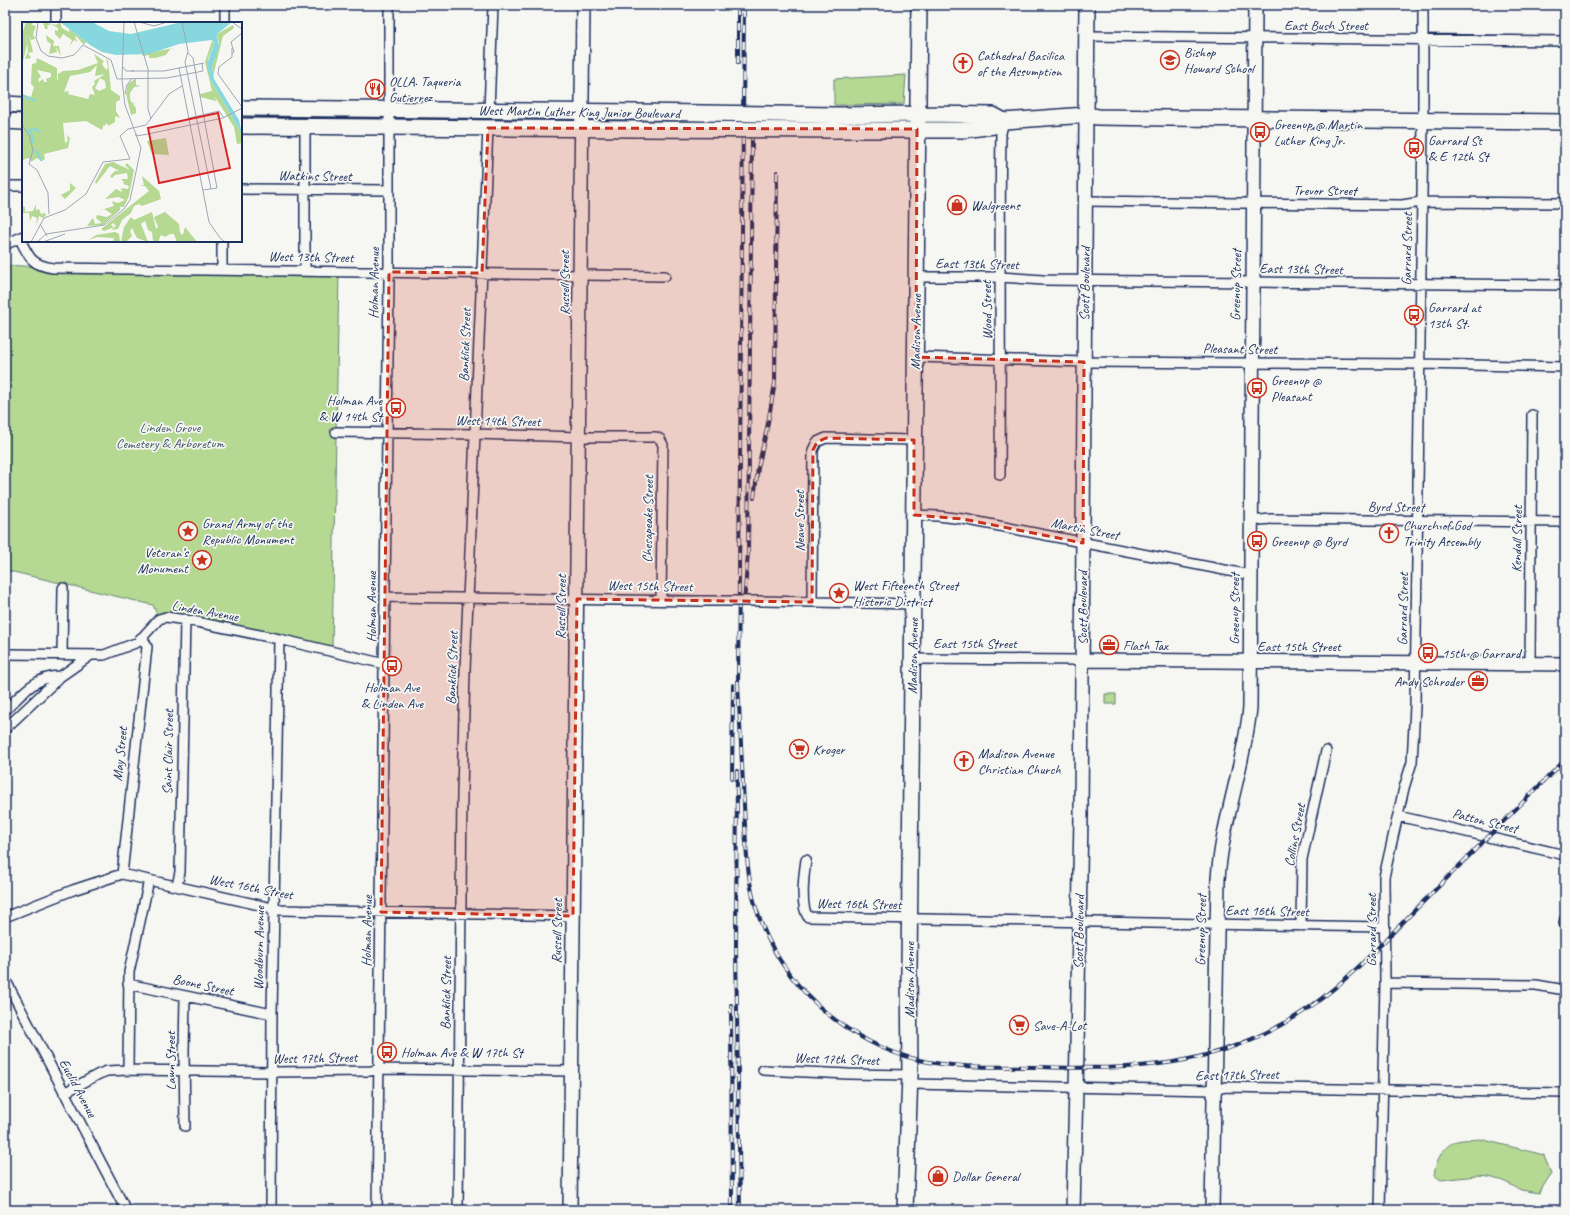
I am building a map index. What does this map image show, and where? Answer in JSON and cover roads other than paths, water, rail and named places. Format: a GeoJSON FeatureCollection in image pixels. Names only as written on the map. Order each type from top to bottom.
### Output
{"type":"FeatureCollection","features":[{"type":"Feature","properties":{"kind":"main road","name":"Russell Street"},"geometry":{"type":"LineString","coordinates":[[570,1210],[583,5]]}},
{"type":"Feature","properties":{"kind":"main road","name":"Madison Avenue"},"geometry":{"type":"LineString","coordinates":[[906,1210],[910,1080],[909,919],[919,5]]}},
{"type":"Feature","properties":{"kind":"main road","name":"Scott Boulevard"},"geometry":{"type":"LineString","coordinates":[[1073,1210],[1079,922],[1087,5]]}},
{"type":"Feature","properties":{"kind":"main road","name":"Greenup Street"},"geometry":{"type":"LineString","coordinates":[[1212,1210],[1217,924],[1220,854],[1248,722],[1250,662],[1251,363],[1255,5]]}},
{"type":"Feature","properties":{"kind":"main road"},"geometry":{"type":"LineString","coordinates":[[5,104],[22,105]]}},
{"type":"Feature","properties":{"kind":"main road","name":"West Martin Luther King Junior Boulevard"},"geometry":{"type":"LineString","coordinates":[[242,108],[834,115],[993,115],[1004,121]]}},
{"type":"Feature","properties":{"kind":"main road"},"geometry":{"type":"LineString","coordinates":[[1004,121],[1086,115],[1098,117],[1254,118],[1423,122],[1565,122]]}},
{"type":"Feature","properties":{"kind":"main road"},"geometry":{"type":"LineString","coordinates":[[5,121],[22,122]]}},
{"type":"Feature","properties":{"kind":"main road","name":"West Martin Luther King Junior Boulevard"},"geometry":{"type":"LineString","coordinates":[[242,126],[901,131],[917,129],[963,130],[994,126],[1004,121]]}},
{"type":"Feature","properties":{"kind":"main road","name":"East 15th Street"},"geometry":{"type":"LineString","coordinates":[[1082,660],[1565,664]]}},
{"type":"Feature","properties":{"kind":"street"},"geometry":{"type":"LineString","coordinates":[[56,5],[56,22]]}},
{"type":"Feature","properties":{"kind":"street"},"geometry":{"type":"LineString","coordinates":[[225,5],[225,22]]}},
{"type":"Feature","properties":{"kind":"street","name":"Holman Avenue"},"geometry":{"type":"LineString","coordinates":[[377,1210],[386,597],[390,127],[389,5]]}},
{"type":"Feature","properties":{"kind":"street"},"geometry":{"type":"LineString","coordinates":[[489,111],[493,5]]}},
{"type":"Feature","properties":{"kind":"street","name":"Garrard Street"},"geometry":{"type":"LineString","coordinates":[[1380,1210],[1385,983],[1384,877],[1414,752],[1423,122],[1423,5]]}},
{"type":"Feature","properties":{"kind":"street","name":"East Bush Street"},"geometry":{"type":"LineString","coordinates":[[1087,36],[1565,41]]}},
{"type":"Feature","properties":{"kind":"street","name":"Wood Street"},"geometry":{"type":"LineString","coordinates":[[1000,475],[1001,133],[1004,121]]}},
{"type":"Feature","properties":{"kind":"street"},"geometry":{"type":"LineString","coordinates":[[305,127],[305,271]]}},
{"type":"Feature","properties":{"kind":"street","name":"Banklick Street"},"geometry":{"type":"LineString","coordinates":[[458,1210],[462,793],[488,128]]}},
{"type":"Feature","properties":{"kind":"street"},"geometry":{"type":"LineString","coordinates":[[5,186],[22,186]]}},
{"type":"Feature","properties":{"kind":"street","name":"Watkins Street"},"geometry":{"type":"LineString","coordinates":[[242,189],[389,190]]}},
{"type":"Feature","properties":{"kind":"street","name":"Trevor Street"},"geometry":{"type":"LineString","coordinates":[[1086,201],[1402,205],[1421,202],[1565,203]]}},
{"type":"Feature","properties":{"kind":"street"},"geometry":{"type":"LineString","coordinates":[[5,245],[21,238]]}},
{"type":"Feature","properties":{"kind":"street","name":"West 13th Street"},"geometry":{"type":"LineString","coordinates":[[23,242],[29,258],[43,266],[53,268],[665,276]]}},
{"type":"Feature","properties":{"kind":"street"},"geometry":{"type":"LineString","coordinates":[[222,242],[222,270]]}},
{"type":"Feature","properties":{"kind":"street","name":"East 13th Street"},"geometry":{"type":"LineString","coordinates":[[917,278],[1000,277],[1085,280],[1565,285]]}},
{"type":"Feature","properties":{"kind":"street","name":"Pleasant Street"},"geometry":{"type":"LineString","coordinates":[[916,357],[1084,362],[1419,364],[1565,367]]}},
{"type":"Feature","properties":{"kind":"street","name":"Kendall Street"},"geometry":{"type":"LineString","coordinates":[[1530,663],[1532,415]]}},
{"type":"Feature","properties":{"kind":"street","name":"West 14th Street"},"geometry":{"type":"LineString","coordinates":[[336,432],[579,437],[656,436],[660,439]]}},
{"type":"Feature","properties":{"kind":"street","name":"Neave Street"},"geometry":{"type":"LineString","coordinates":[[812,602],[813,450],[817,442],[826,438],[914,440]]}},
{"type":"Feature","properties":{"kind":"street","name":"Chesapeake Street"},"geometry":{"type":"LineString","coordinates":[[660,439],[663,445],[661,600]]}},
{"type":"Feature","properties":{"kind":"street","name":"Martin Street"},"geometry":{"type":"LineString","coordinates":[[914,515],[963,519],[1250,575]]}},
{"type":"Feature","properties":{"kind":"street","name":"Byrd Street"},"geometry":{"type":"LineString","coordinates":[[1250,521],[1271,519],[1565,522]]}},
{"type":"Feature","properties":{"kind":"street"},"geometry":{"type":"LineString","coordinates":[[62,655],[63,588]]}},
{"type":"Feature","properties":{"kind":"street","name":"West 15th Street"},"geometry":{"type":"LineString","coordinates":[[386,597],[913,604]]}},
{"type":"Feature","properties":{"kind":"street","name":"Linden Avenue"},"geometry":{"type":"LineString","coordinates":[[5,654],[104,654],[138,642],[159,619],[166,617],[186,619],[385,664]]}},
{"type":"Feature","properties":{"kind":"street","name":"Saint Clair Street"},"geometry":{"type":"LineString","coordinates":[[177,886],[180,872],[186,619]]}},
{"type":"Feature","properties":{"kind":"street","name":"May Street"},"geometry":{"type":"LineString","coordinates":[[122,874],[147,647],[143,638]]}},
{"type":"Feature","properties":{"kind":"street","name":"Woodburn Avenue"},"geometry":{"type":"LineString","coordinates":[[271,1210],[272,1014],[279,639]]}},
{"type":"Feature","properties":{"kind":"street"},"geometry":{"type":"LineString","coordinates":[[5,729],[37,696],[61,676],[92,654]]}},
{"type":"Feature","properties":{"kind":"street","name":"East 15th Street"},"geometry":{"type":"LineString","coordinates":[[913,659],[1082,660]]}},
{"type":"Feature","properties":{"kind":"street"},"geometry":{"type":"LineString","coordinates":[[5,711],[22,694],[41,680],[52,676],[61,676]]}},
{"type":"Feature","properties":{"kind":"street","name":"Collins Street"},"geometry":{"type":"LineString","coordinates":[[1301,926],[1302,859],[1326,751]]}},
{"type":"Feature","properties":{"kind":"street","name":"Patton Street"},"geometry":{"type":"LineString","coordinates":[[1398,816],[1565,855]]}},
{"type":"Feature","properties":{"kind":"street","name":"West 16th Street"},"geometry":{"type":"LineString","coordinates":[[806,860],[804,902],[805,913],[808,917],[909,919]]}},
{"type":"Feature","properties":{"kind":"street"},"geometry":{"type":"LineString","coordinates":[[5,916],[73,890],[122,874]]}},
{"type":"Feature","properties":{"kind":"street","name":"West 16th Street"},"geometry":{"type":"LineString","coordinates":[[122,874],[288,910],[573,916]]}},
{"type":"Feature","properties":{"kind":"street"},"geometry":{"type":"LineString","coordinates":[[128,1070],[129,972],[149,880]]}},
{"type":"Feature","properties":{"kind":"street","name":"East 16th Street"},"geometry":{"type":"LineString","coordinates":[[909,919],[1385,928]]}},
{"type":"Feature","properties":{"kind":"street","name":"Euclid Avenue"},"geometry":{"type":"LineString","coordinates":[[5,979],[126,1210]]}},
{"type":"Feature","properties":{"kind":"street"},"geometry":{"type":"LineString","coordinates":[[1385,983],[1536,986],[1565,990]]}},
{"type":"Feature","properties":{"kind":"street","name":"Boone Street"},"geometry":{"type":"LineString","coordinates":[[128,984],[272,1014]]}},
{"type":"Feature","properties":{"kind":"street","name":"Lawn Street"},"geometry":{"type":"LineString","coordinates":[[185,996],[185,1126]]}},
{"type":"Feature","properties":{"kind":"street","name":"West 17th Street"},"geometry":{"type":"LineString","coordinates":[[64,1092],[107,1071],[128,1070],[272,1072],[371,1071],[379,1069],[572,1071]]}},
{"type":"Feature","properties":{"kind":"street","name":"West 17th Street"},"geometry":{"type":"LineString","coordinates":[[763,1070],[848,1074],[910,1080]]}},
{"type":"Feature","properties":{"kind":"street","name":"East 17th Street"},"geometry":{"type":"LineString","coordinates":[[910,1080],[1076,1088],[1214,1090],[1226,1087],[1565,1093]]}},
{"type":"Feature","properties":{"kind":"railway"},"geometry":{"type":"LineString","coordinates":[[738,5],[738,63]]}},
{"type":"Feature","properties":{"kind":"railway"},"geometry":{"type":"LineString","coordinates":[[738,689],[744,5]]}},
{"type":"Feature","properties":{"kind":"railway"},"geometry":{"type":"LineString","coordinates":[[744,604],[748,552],[752,138]]}},
{"type":"Feature","properties":{"kind":"railway"},"geometry":{"type":"LineString","coordinates":[[754,498],[758,468],[775,383],[777,172]]}},
{"type":"Feature","properties":{"kind":"railway"},"geometry":{"type":"LineString","coordinates":[[738,683],[746,844],[750,883],[756,908],[767,935],[781,961],[798,984],[818,1005],[841,1024],[865,1039],[891,1051],[919,1060],[949,1065],[1076,1068],[1141,1066],[1203,1056],[1233,1047],[1264,1034],[1312,1006],[1344,980],[1565,760]]}},
{"type":"Feature","properties":{"kind":"railway"},"geometry":{"type":"LineString","coordinates":[[732,779],[733,685]]}},
{"type":"Feature","properties":{"kind":"railway"},"geometry":{"type":"LineString","coordinates":[[737,771],[736,948],[740,1210]]}},
{"type":"Feature","properties":{"kind":"railway"},"geometry":{"type":"LineString","coordinates":[[731,1005],[732,1210]]}},
{"type":"Feature","properties":{"kind":"place","name":"Bishop Howard School"},"geometry":{"type":"Point","coordinates":[1170,60]}},
{"type":"Feature","properties":{"kind":"place","name":"Cathedral Basilica of the Assumption"},"geometry":{"type":"Point","coordinates":[963,63]}},
{"type":"Feature","properties":{"kind":"place","name":"OLLA. Taqueria Gutierrez"},"geometry":{"type":"Point","coordinates":[375,89]}},
{"type":"Feature","properties":{"kind":"place","name":"Greenup @ Martin Luther King Jr."},"geometry":{"type":"Point","coordinates":[1260,132]}},
{"type":"Feature","properties":{"kind":"place","name":"Garrard St & E 12th St"},"geometry":{"type":"Point","coordinates":[1414,148]}},
{"type":"Feature","properties":{"kind":"place","name":"Walgreens"},"geometry":{"type":"Point","coordinates":[957,205]}},
{"type":"Feature","properties":{"kind":"place","name":"Garrard at 13th St."},"geometry":{"type":"Point","coordinates":[1414,315]}},
{"type":"Feature","properties":{"kind":"place","name":"Greenup @ Pleasant"},"geometry":{"type":"Point","coordinates":[1257,388]}},
{"type":"Feature","properties":{"kind":"place","name":"Holman Ave & W 14th St"},"geometry":{"type":"Point","coordinates":[396,408]}},
{"type":"Feature","properties":{"kind":"place","name":"Grand Army of the Republic Monument"},"geometry":{"type":"Point","coordinates":[188,531]}},
{"type":"Feature","properties":{"kind":"place","name":"Church of God Trinity Assembly"},"geometry":{"type":"Point","coordinates":[1389,533]}},
{"type":"Feature","properties":{"kind":"place","name":"Greenup @ Byrd"},"geometry":{"type":"Point","coordinates":[1257,541]}},
{"type":"Feature","properties":{"kind":"place","name":"Veteran’s Monument"},"geometry":{"type":"Point","coordinates":[202,560]}},
{"type":"Feature","properties":{"kind":"place","name":"West Fifteenth Street Historic District"},"geometry":{"type":"Point","coordinates":[839,593]}},
{"type":"Feature","properties":{"kind":"place","name":"Flash Tax"},"geometry":{"type":"Point","coordinates":[1109,645]}},
{"type":"Feature","properties":{"kind":"place","name":"15th @ Garrard"},"geometry":{"type":"Point","coordinates":[1428,653]}},
{"type":"Feature","properties":{"kind":"place","name":"Holman Ave & Linden Ave"},"geometry":{"type":"Point","coordinates":[392,666]}},
{"type":"Feature","properties":{"kind":"place","name":"Andy Schroder"},"geometry":{"type":"Point","coordinates":[1478,681]}},
{"type":"Feature","properties":{"kind":"place","name":"Kroger"},"geometry":{"type":"Point","coordinates":[799,749]}},
{"type":"Feature","properties":{"kind":"place","name":"Madison Avenue Christian Church"},"geometry":{"type":"Point","coordinates":[964,761]}},
{"type":"Feature","properties":{"kind":"place","name":"Save-A-Lot"},"geometry":{"type":"Point","coordinates":[1019,1025]}},
{"type":"Feature","properties":{"kind":"place","name":"Holman Ave & W 17th St"},"geometry":{"type":"Point","coordinates":[387,1052]}},
{"type":"Feature","properties":{"kind":"place","name":"Dollar General"},"geometry":{"type":"Point","coordinates":[938,1176]}},
{"type":"Feature","properties":{"kind":"park label","name":"Linden Grove Cemetery & Arboretum"},"geometry":{"type":"Point","coordinates":[170,436]}}]}
